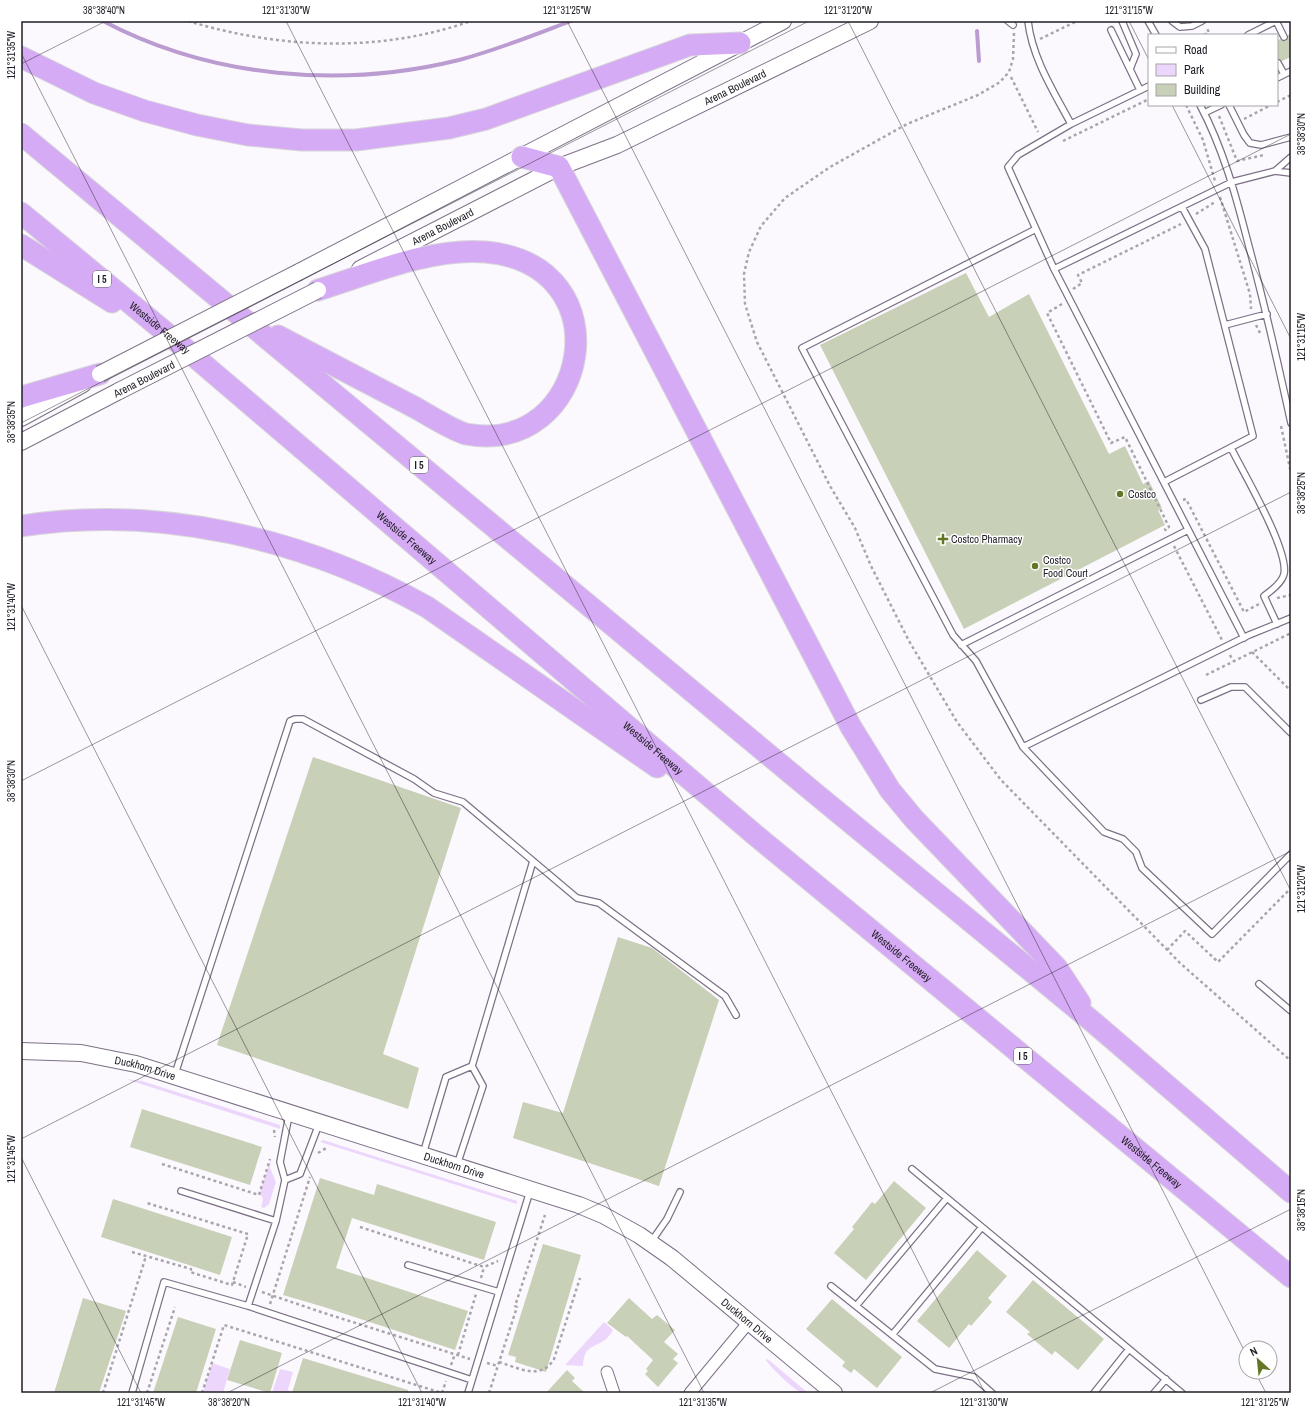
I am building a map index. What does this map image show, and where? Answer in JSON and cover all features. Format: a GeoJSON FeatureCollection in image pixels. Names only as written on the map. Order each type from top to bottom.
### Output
{"type":"FeatureCollection","features":[{"type":"Feature","properties":{"kind":"highway"},"geometry":{"type":"LineString","coordinates":[[21,57],[94,93],[145,111],[197,125],[248,135],[302,140],[356,140],[449,128],[486,119],[690,45],[740,43]]}},
{"type":"Feature","properties":{"kind":"highway","name":"I 5"},"geometry":{"type":"LineString","coordinates":[[21,134],[811,790],[1093,1022],[1291,1192]]}},
{"type":"Feature","properties":{"kind":"highway"},"geometry":{"type":"LineString","coordinates":[[522,157],[559,167],[851,728],[874,766],[890,790],[914,819],[1057,968],[1093,1022]]}},
{"type":"Feature","properties":{"kind":"highway","name":"Westside Freeway"},"geometry":{"type":"LineString","coordinates":[[21,213],[182,346],[754,834],[1291,1277]]}},
{"type":"Feature","properties":{"kind":"highway"},"geometry":{"type":"LineString","coordinates":[[21,245],[182,346]]}},
{"type":"Feature","properties":{"kind":"highway"},"geometry":{"type":"LineString","coordinates":[[240,316],[464,434],[502,436],[517,430],[542,416],[562,392],[574,361],[577,344],[576,327],[567,301],[552,280],[536,267],[522,260],[486,252],[456,252],[416,260],[318,290]]}},
{"type":"Feature","properties":{"kind":"highway"},"geometry":{"type":"LineString","coordinates":[[21,397],[100,374]]}},
{"type":"Feature","properties":{"kind":"highway"},"geometry":{"type":"LineString","coordinates":[[21,526],[75,520],[124,520],[174,524],[247,536],[283,545],[328,560],[370,578],[427,607],[754,834]]}},
{"type":"Feature","properties":{"kind":"main road"},"geometry":{"type":"LineString","coordinates":[[21,418],[64,396],[100,374],[783,21]]}},
{"type":"Feature","properties":{"kind":"main road","name":"Arena Boulevard"},"geometry":{"type":"LineString","coordinates":[[21,442],[559,167],[617,145],[870,21]]}},
{"type":"Feature","properties":{"kind":"main road","name":"Duckhorn Drive"},"geometry":{"type":"LineString","coordinates":[[21,1051],[54,1051],[109,1058],[174,1076],[530,1188],[603,1215],[672,1258],[834,1393]]}},
{"type":"Feature","properties":{"kind":"street"},"geometry":{"type":"LineString","coordinates":[[690,1393],[749,1322]]}},
{"type":"Feature","properties":{"kind":"street"},"geometry":{"type":"LineString","coordinates":[[607,1372],[614,1393]]}},
{"type":"Feature","properties":{"kind":"lane"},"geometry":{"type":"LineString","coordinates":[[1028,21],[1029,30],[1040,65],[1071,124]]}},
{"type":"Feature","properties":{"kind":"lane"},"geometry":{"type":"LineString","coordinates":[[1122,21],[1136,54],[1130,69]]}},
{"type":"Feature","properties":{"kind":"lane"},"geometry":{"type":"LineString","coordinates":[[1148,21],[1155,34]]}},
{"type":"Feature","properties":{"kind":"lane"},"geometry":{"type":"LineString","coordinates":[[1172,21],[1180,27],[1192,26],[1202,21]]}},
{"type":"Feature","properties":{"kind":"lane"},"geometry":{"type":"LineString","coordinates":[[1250,34],[1276,21],[1284,37]]}},
{"type":"Feature","properties":{"kind":"lane"},"geometry":{"type":"LineString","coordinates":[[1261,28],[1264,34]]}},
{"type":"Feature","properties":{"kind":"lane"},"geometry":{"type":"LineString","coordinates":[[1111,30],[1140,90]]}},
{"type":"Feature","properties":{"kind":"lane"},"geometry":{"type":"LineString","coordinates":[[1278,63],[1284,74]]}},
{"type":"Feature","properties":{"kind":"lane"},"geometry":{"type":"LineString","coordinates":[[1278,77],[1291,71]]}},
{"type":"Feature","properties":{"kind":"lane"},"geometry":{"type":"LineString","coordinates":[[1148,86],[1071,124],[1018,155],[1008,167],[1054,269],[1244,638]]}},
{"type":"Feature","properties":{"kind":"lane"},"geometry":{"type":"LineString","coordinates":[[1200,106],[1232,182],[1267,314],[1291,423]]}},
{"type":"Feature","properties":{"kind":"lane"},"geometry":{"type":"LineString","coordinates":[[1204,113],[1219,106]]}},
{"type":"Feature","properties":{"kind":"lane"},"geometry":{"type":"LineString","coordinates":[[1229,106],[1250,143],[1261,145],[1291,137]]}},
{"type":"Feature","properties":{"kind":"lane"},"geometry":{"type":"LineString","coordinates":[[1275,171],[1291,156]]}},
{"type":"Feature","properties":{"kind":"lane"},"geometry":{"type":"LineString","coordinates":[[1054,269],[1232,182],[1275,171],[1291,173]]}},
{"type":"Feature","properties":{"kind":"lane"},"geometry":{"type":"LineString","coordinates":[[1164,482],[1253,436],[1205,249],[1182,207]]}},
{"type":"Feature","properties":{"kind":"lane"},"geometry":{"type":"LineString","coordinates":[[1036,229],[802,348],[953,635],[976,662],[1023,747],[1104,832],[1123,839],[1136,852],[1142,868],[1212,934],[1291,854]]}},
{"type":"Feature","properties":{"kind":"lane"},"geometry":{"type":"LineString","coordinates":[[1225,325],[1267,314]]}},
{"type":"Feature","properties":{"kind":"lane"},"geometry":{"type":"LineString","coordinates":[[1231,448],[1273,531],[1283,555],[1284,574],[1276,586],[1264,596],[1277,624]]}},
{"type":"Feature","properties":{"kind":"lane"},"geometry":{"type":"LineString","coordinates":[[961,645],[1188,530]]}},
{"type":"Feature","properties":{"kind":"lane"},"geometry":{"type":"LineString","coordinates":[[1023,747],[1225,647],[1291,618]]}},
{"type":"Feature","properties":{"kind":"lane"},"geometry":{"type":"LineString","coordinates":[[1201,700],[1231,687],[1245,687],[1291,732]]}},
{"type":"Feature","properties":{"kind":"lane"},"geometry":{"type":"LineString","coordinates":[[174,1076],[290,722],[295,718],[310,722],[414,779],[434,793],[463,802],[577,898],[599,903],[725,996],[736,1015]]}},
{"type":"Feature","properties":{"kind":"lane"},"geometry":{"type":"LineString","coordinates":[[457,1165],[483,1086],[472,1066],[533,861]]}},
{"type":"Feature","properties":{"kind":"lane"},"geometry":{"type":"LineString","coordinates":[[1259,984],[1291,1011]]}},
{"type":"Feature","properties":{"kind":"lane"},"geometry":{"type":"LineString","coordinates":[[423,1154],[446,1078],[472,1066]]}},
{"type":"Feature","properties":{"kind":"lane"},"geometry":{"type":"LineString","coordinates":[[248,1306],[276,1221],[286,1180],[280,1162],[289,1113]]}},
{"type":"Feature","properties":{"kind":"lane"},"geometry":{"type":"LineString","coordinates":[[286,1180],[300,1174],[320,1122]]}},
{"type":"Feature","properties":{"kind":"lane"},"geometry":{"type":"LineString","coordinates":[[912,1169],[1182,1393]]}},
{"type":"Feature","properties":{"kind":"lane"},"geometry":{"type":"LineString","coordinates":[[468,1393],[530,1188]]}},
{"type":"Feature","properties":{"kind":"lane"},"geometry":{"type":"LineString","coordinates":[[181,1191],[276,1221]]}},
{"type":"Feature","properties":{"kind":"lane"},"geometry":{"type":"LineString","coordinates":[[650,1243],[667,1219],[680,1192]]}},
{"type":"Feature","properties":{"kind":"lane"},"geometry":{"type":"LineString","coordinates":[[856,1306],[947,1198]]}},
{"type":"Feature","properties":{"kind":"lane"},"geometry":{"type":"LineString","coordinates":[[892,1335],[982,1227]]}},
{"type":"Feature","properties":{"kind":"lane"},"geometry":{"type":"LineString","coordinates":[[408,1265],[499,1292]]}},
{"type":"Feature","properties":{"kind":"lane"},"geometry":{"type":"LineString","coordinates":[[132,1393],[164,1282],[248,1306],[472,1380]]}},
{"type":"Feature","properties":{"kind":"lane"},"geometry":{"type":"LineString","coordinates":[[831,1286],[935,1369],[974,1378],[992,1393]]}},
{"type":"Feature","properties":{"kind":"lane"},"geometry":{"type":"LineString","coordinates":[[1094,1393],[1129,1350]]}},
{"type":"Feature","properties":{"kind":"lane"},"geometry":{"type":"LineString","coordinates":[[1154,1393],[1166,1380]]}},
{"type":"Feature","properties":{"kind":"path"},"geometry":{"type":"LineString","coordinates":[[188,21],[212,28],[264,39],[314,44],[361,43],[412,37],[471,21]]}},
{"type":"Feature","properties":{"kind":"path"},"geometry":{"type":"LineString","coordinates":[[1040,39],[1077,21]]}},
{"type":"Feature","properties":{"kind":"path"},"geometry":{"type":"LineString","coordinates":[[1011,23],[1015,37],[1014,59],[1009,72],[1000,82],[978,95],[907,124],[830,167],[785,198],[761,226],[749,252],[744,274],[745,304],[757,342],[767,363],[830,486],[855,528],[871,566],[909,641],[957,722],[1001,780],[1167,950],[1254,1030],[1291,1061]]}},
{"type":"Feature","properties":{"kind":"path"},"geometry":{"type":"LineString","coordinates":[[1278,102],[1291,95]]}},
{"type":"Feature","properties":{"kind":"path"},"geometry":{"type":"LineString","coordinates":[[1186,106],[1203,140],[1221,199],[1225,207],[1234,248],[1250,294],[1249,304],[1258,331],[1262,337]]}},
{"type":"Feature","properties":{"kind":"path"},"geometry":{"type":"LineString","coordinates":[[1224,129],[1269,106]]}},
{"type":"Feature","properties":{"kind":"path"},"geometry":{"type":"LineString","coordinates":[[1221,199],[1189,219],[1078,275],[1082,283],[1075,286],[1060,306],[1047,313],[1111,443],[1125,437],[1169,527],[1165,529],[1233,661]]}},
{"type":"Feature","properties":{"kind":"path"},"geometry":{"type":"LineString","coordinates":[[1281,425],[1291,473]]}},
{"type":"Feature","properties":{"kind":"path"},"geometry":{"type":"LineString","coordinates":[[1161,511],[1186,499],[1244,612],[1267,602],[1291,595]]}},
{"type":"Feature","properties":{"kind":"path"},"geometry":{"type":"LineString","coordinates":[[1206,675],[1291,633]]}},
{"type":"Feature","properties":{"kind":"path"},"geometry":{"type":"LineString","coordinates":[[1252,652],[1291,691]]}},
{"type":"Feature","properties":{"kind":"path"},"geometry":{"type":"LineString","coordinates":[[1167,950],[1185,931],[1218,962],[1291,888]]}},
{"type":"Feature","properties":{"kind":"path"},"geometry":{"type":"LineString","coordinates":[[274,1130],[275,1141]]}},
{"type":"Feature","properties":{"kind":"path"},"geometry":{"type":"LineString","coordinates":[[316,1161],[318,1153],[328,1147]]}},
{"type":"Feature","properties":{"kind":"path"},"geometry":{"type":"LineString","coordinates":[[162,1164],[259,1195],[271,1155]]}},
{"type":"Feature","properties":{"kind":"path"},"geometry":{"type":"LineString","coordinates":[[268,1308],[311,1176]]}},
{"type":"Feature","properties":{"kind":"path"},"geometry":{"type":"LineString","coordinates":[[132,1252],[191,1269],[190,1272],[232,1285],[248,1234],[147,1203]]}},
{"type":"Feature","properties":{"kind":"path"},"geometry":{"type":"LineString","coordinates":[[489,1393],[544,1215]]}},
{"type":"Feature","properties":{"kind":"path"},"geometry":{"type":"LineString","coordinates":[[360,1227],[484,1267],[498,1262],[500,1255]]}},
{"type":"Feature","properties":{"kind":"path"},"geometry":{"type":"LineString","coordinates":[[103,1393],[146,1256]]}},
{"type":"Feature","properties":{"kind":"path"},"geometry":{"type":"LineString","coordinates":[[458,1355],[484,1267]]}},
{"type":"Feature","properties":{"kind":"path"},"geometry":{"type":"LineString","coordinates":[[499,1362],[533,1373],[547,1368],[554,1359],[580,1278]]}},
{"type":"Feature","properties":{"kind":"path"},"geometry":{"type":"LineString","coordinates":[[233,1282],[272,1296],[458,1355],[498,1366]]}},
{"type":"Feature","properties":{"kind":"path"},"geometry":{"type":"LineString","coordinates":[[147,1393],[174,1307]]}},
{"type":"Feature","properties":{"kind":"path"},"geometry":{"type":"LineString","coordinates":[[202,1393],[224,1325],[442,1393]]}},
{"type":"Feature","properties":{"kind":"green space"},"geometry":{"type":"Polygon","coordinates":[[[126,1079],[142,1081],[280,1125],[280,1129],[126,1079]]]}},
{"type":"Feature","properties":{"kind":"green space"},"geometry":{"type":"Polygon","coordinates":[[[323,1140],[517,1201],[517,1204],[320,1142],[323,1140]]]}},
{"type":"Feature","properties":{"kind":"green space"},"geometry":{"type":"Polygon","coordinates":[[[271,1159],[270,1168],[276,1182],[269,1204],[264,1208],[261,1207],[263,1199],[260,1193],[271,1159]]]}},
{"type":"Feature","properties":{"kind":"green space"},"geometry":{"type":"Polygon","coordinates":[[[604,1322],[613,1330],[606,1339],[587,1351],[583,1366],[565,1365],[604,1322]]]}},
{"type":"Feature","properties":{"kind":"green space"},"geometry":{"type":"Polygon","coordinates":[[[767,1359],[808,1393],[803,1393],[794,1388],[782,1378],[766,1360],[767,1359]]]}},
{"type":"Feature","properties":{"kind":"green space"},"geometry":{"type":"Polygon","coordinates":[[[212,1363],[230,1369],[223,1393],[203,1393],[212,1363]]]}},
{"type":"Feature","properties":{"kind":"green space"},"geometry":{"type":"Polygon","coordinates":[[[280,1369],[293,1372],[288,1389],[290,1393],[272,1393],[280,1369]]]}},
{"type":"Feature","properties":{"kind":"building"},"geometry":{"type":"Polygon","coordinates":[[[1291,34],[1291,57],[1282,61],[1278,59],[1278,40],[1280,39],[1286,41],[1288,35],[1291,34]]]}},
{"type":"Feature","properties":{"kind":"building"},"geometry":{"type":"Polygon","coordinates":[[[966,273],[989,317],[1029,294],[1109,454],[1125,446],[1143,484],[1149,481],[1162,508],[1158,510],[1165,525],[964,629],[820,345],[966,273]]]}},
{"type":"Feature","properties":{"kind":"building"},"geometry":{"type":"Polygon","coordinates":[[[313,757],[461,808],[383,1054],[419,1068],[408,1109],[217,1045],[313,757]]]}},
{"type":"Feature","properties":{"kind":"building"},"geometry":{"type":"Polygon","coordinates":[[[618,937],[652,948],[719,1000],[659,1186],[513,1138],[523,1102],[563,1113],[618,937]]]}},
{"type":"Feature","properties":{"kind":"building"},"geometry":{"type":"Polygon","coordinates":[[[142,1109],[262,1147],[250,1185],[130,1147],[142,1109]]]}},
{"type":"Feature","properties":{"kind":"building"},"geometry":{"type":"Polygon","coordinates":[[[320,1178],[374,1195],[377,1184],[496,1222],[484,1260],[352,1218],[336,1268],[468,1311],[455,1350],[283,1295],[320,1178]]]}},
{"type":"Feature","properties":{"kind":"building"},"geometry":{"type":"Polygon","coordinates":[[[894,1181],[926,1208],[866,1280],[834,1253],[854,1229],[852,1227],[872,1202],[875,1204],[894,1181]]]}},
{"type":"Feature","properties":{"kind":"building"},"geometry":{"type":"Polygon","coordinates":[[[113,1199],[232,1237],[220,1275],[101,1237],[113,1199]]]}},
{"type":"Feature","properties":{"kind":"building"},"geometry":{"type":"Polygon","coordinates":[[[543,1244],[581,1255],[546,1372],[515,1362],[516,1357],[508,1355],[543,1244]]]}},
{"type":"Feature","properties":{"kind":"building"},"geometry":{"type":"Polygon","coordinates":[[[977,1250],[1007,1276],[988,1298],[992,1302],[971,1326],[969,1324],[949,1348],[917,1321],[977,1250]]]}},
{"type":"Feature","properties":{"kind":"building"},"geometry":{"type":"Polygon","coordinates":[[[1033,1280],[1104,1339],[1078,1370],[1055,1351],[1052,1355],[1027,1334],[1030,1332],[1006,1312],[1033,1280]]]}},
{"type":"Feature","properties":{"kind":"building"},"geometry":{"type":"Polygon","coordinates":[[[83,1298],[126,1311],[99,1393],[54,1393],[83,1298]]]}},
{"type":"Feature","properties":{"kind":"building"},"geometry":{"type":"Polygon","coordinates":[[[629,1298],[652,1319],[657,1315],[675,1330],[664,1342],[678,1354],[673,1359],[678,1363],[658,1387],[645,1374],[648,1371],[646,1369],[653,1360],[627,1336],[626,1337],[607,1323],[629,1298]]]}},
{"type":"Feature","properties":{"kind":"building"},"geometry":{"type":"Polygon","coordinates":[[[832,1299],[902,1357],[877,1388],[854,1369],[851,1373],[842,1366],[845,1362],[806,1329],[832,1299]]]}},
{"type":"Feature","properties":{"kind":"building"},"geometry":{"type":"Polygon","coordinates":[[[178,1317],[216,1329],[196,1393],[153,1393],[178,1317]]]}},
{"type":"Feature","properties":{"kind":"building"},"geometry":{"type":"Polygon","coordinates":[[[240,1340],[282,1353],[270,1393],[227,1380],[240,1340]]]}},
{"type":"Feature","properties":{"kind":"building"},"geometry":{"type":"Polygon","coordinates":[[[303,1358],[408,1390],[408,1393],[292,1393],[303,1358]]]}},
{"type":"Feature","properties":{"kind":"building"},"geometry":{"type":"Polygon","coordinates":[[[567,1370],[575,1378],[572,1381],[585,1393],[546,1393],[567,1370]]]}},
{"type":"Feature","properties":{"kind":"waterway"},"geometry":{"type":"LineString","coordinates":[[103,21],[144,40],[188,55],[232,66],[277,73],[323,75],[369,74],[414,69],[459,60],[501,47],[571,21]]}},
{"type":"Feature","properties":{"kind":"waterway"},"geometry":{"type":"LineString","coordinates":[[977,31],[979,61]]}},
{"type":"Feature","properties":{"kind":"place","name":"Costco"},"geometry":{"type":"Point","coordinates":[1120,494]}},
{"type":"Feature","properties":{"kind":"place","name":"Costco Pharmacy"},"geometry":{"type":"Point","coordinates":[943,539]}},
{"type":"Feature","properties":{"kind":"place","name":"Costco Food Court"},"geometry":{"type":"Point","coordinates":[1035,566]}}]}
